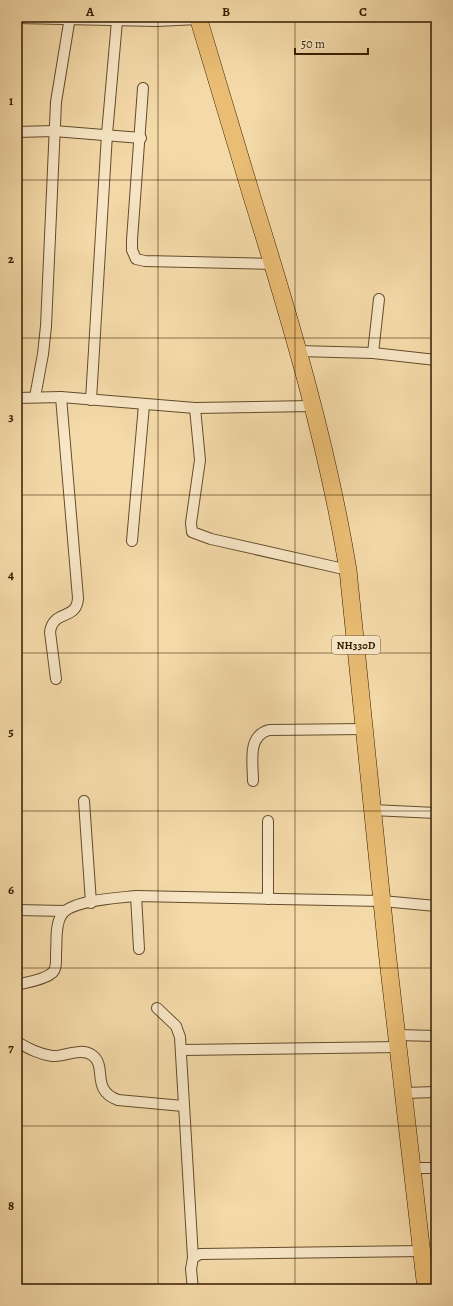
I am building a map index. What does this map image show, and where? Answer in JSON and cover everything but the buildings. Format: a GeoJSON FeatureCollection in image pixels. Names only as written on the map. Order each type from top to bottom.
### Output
{"type":"FeatureCollection","features":[{"type":"Feature","properties":{"kind":"highway","name":"NH330D"},"geometry":{"type":"LineString","coordinates":[[198,18],[298,351],[328,469],[348,570],[372,810],[426,1289]]}},
{"type":"Feature","properties":{"kind":"street"},"geometry":{"type":"LineString","coordinates":[[17,18],[69,18],[117,21],[198,18]]}},
{"type":"Feature","properties":{"kind":"street"},"geometry":{"type":"LineString","coordinates":[[35,397],[46,332],[56,102],[69,18]]}},
{"type":"Feature","properties":{"kind":"street"},"geometry":{"type":"LineString","coordinates":[[91,400],[107,134],[117,21]]}},
{"type":"Feature","properties":{"kind":"street"},"geometry":{"type":"LineString","coordinates":[[143,88],[132,240],[132,250],[136,259],[145,261],[273,264]]}},
{"type":"Feature","properties":{"kind":"street"},"geometry":{"type":"LineString","coordinates":[[17,132],[54,131],[107,134],[140,138]]}},
{"type":"Feature","properties":{"kind":"street"},"geometry":{"type":"LineString","coordinates":[[373,353],[379,299]]}},
{"type":"Feature","properties":{"kind":"street"},"geometry":{"type":"LineString","coordinates":[[298,351],[373,353],[436,360]]}},
{"type":"Feature","properties":{"kind":"street"},"geometry":{"type":"LineString","coordinates":[[56,680],[50,632],[51,624],[56,618],[73,612],[77,607],[78,598],[61,397]]}},
{"type":"Feature","properties":{"kind":"street"},"geometry":{"type":"LineString","coordinates":[[17,398],[61,397],[195,408],[312,406]]}},
{"type":"Feature","properties":{"kind":"street"},"geometry":{"type":"LineString","coordinates":[[132,542],[144,405]]}},
{"type":"Feature","properties":{"kind":"street"},"geometry":{"type":"LineString","coordinates":[[195,408],[200,460],[191,523],[192,532],[211,540],[348,570]]}},
{"type":"Feature","properties":{"kind":"street"},"geometry":{"type":"LineString","coordinates":[[253,781],[253,747],[256,738],[261,732],[269,730],[364,729]]}},
{"type":"Feature","properties":{"kind":"street"},"geometry":{"type":"LineString","coordinates":[[84,801],[91,903]]}},
{"type":"Feature","properties":{"kind":"street"},"geometry":{"type":"LineString","coordinates":[[372,810],[436,813]]}},
{"type":"Feature","properties":{"kind":"street"},"geometry":{"type":"LineString","coordinates":[[268,821],[268,899]]}},
{"type":"Feature","properties":{"kind":"street"},"geometry":{"type":"LineString","coordinates":[[136,896],[139,949]]}},
{"type":"Feature","properties":{"kind":"street"},"geometry":{"type":"LineString","coordinates":[[17,985],[53,973],[56,966],[58,924],[60,917],[65,911],[72,907],[91,903],[136,896],[382,901],[436,906]]}},
{"type":"Feature","properties":{"kind":"street"},"geometry":{"type":"LineString","coordinates":[[17,910],[65,911]]}},
{"type":"Feature","properties":{"kind":"street"},"geometry":{"type":"LineString","coordinates":[[157,1008],[176,1026],[182,1050],[183,1106],[193,1258],[191,1269],[193,1289]]}},
{"type":"Feature","properties":{"kind":"street"},"geometry":{"type":"LineString","coordinates":[[182,1050],[398,1041],[436,1036]]}},
{"type":"Feature","properties":{"kind":"street"},"geometry":{"type":"LineString","coordinates":[[17,1042],[43,1054],[54,1056],[79,1052],[92,1055],[98,1061],[101,1086],[105,1093],[111,1098],[118,1100],[183,1106]]}},
{"type":"Feature","properties":{"kind":"street"},"geometry":{"type":"LineString","coordinates":[[404,1093],[436,1092]]}},
{"type":"Feature","properties":{"kind":"street"},"geometry":{"type":"LineString","coordinates":[[413,1168],[436,1168]]}},
{"type":"Feature","properties":{"kind":"street"},"geometry":{"type":"LineString","coordinates":[[193,1258],[200,1254],[422,1251]]}}]}
